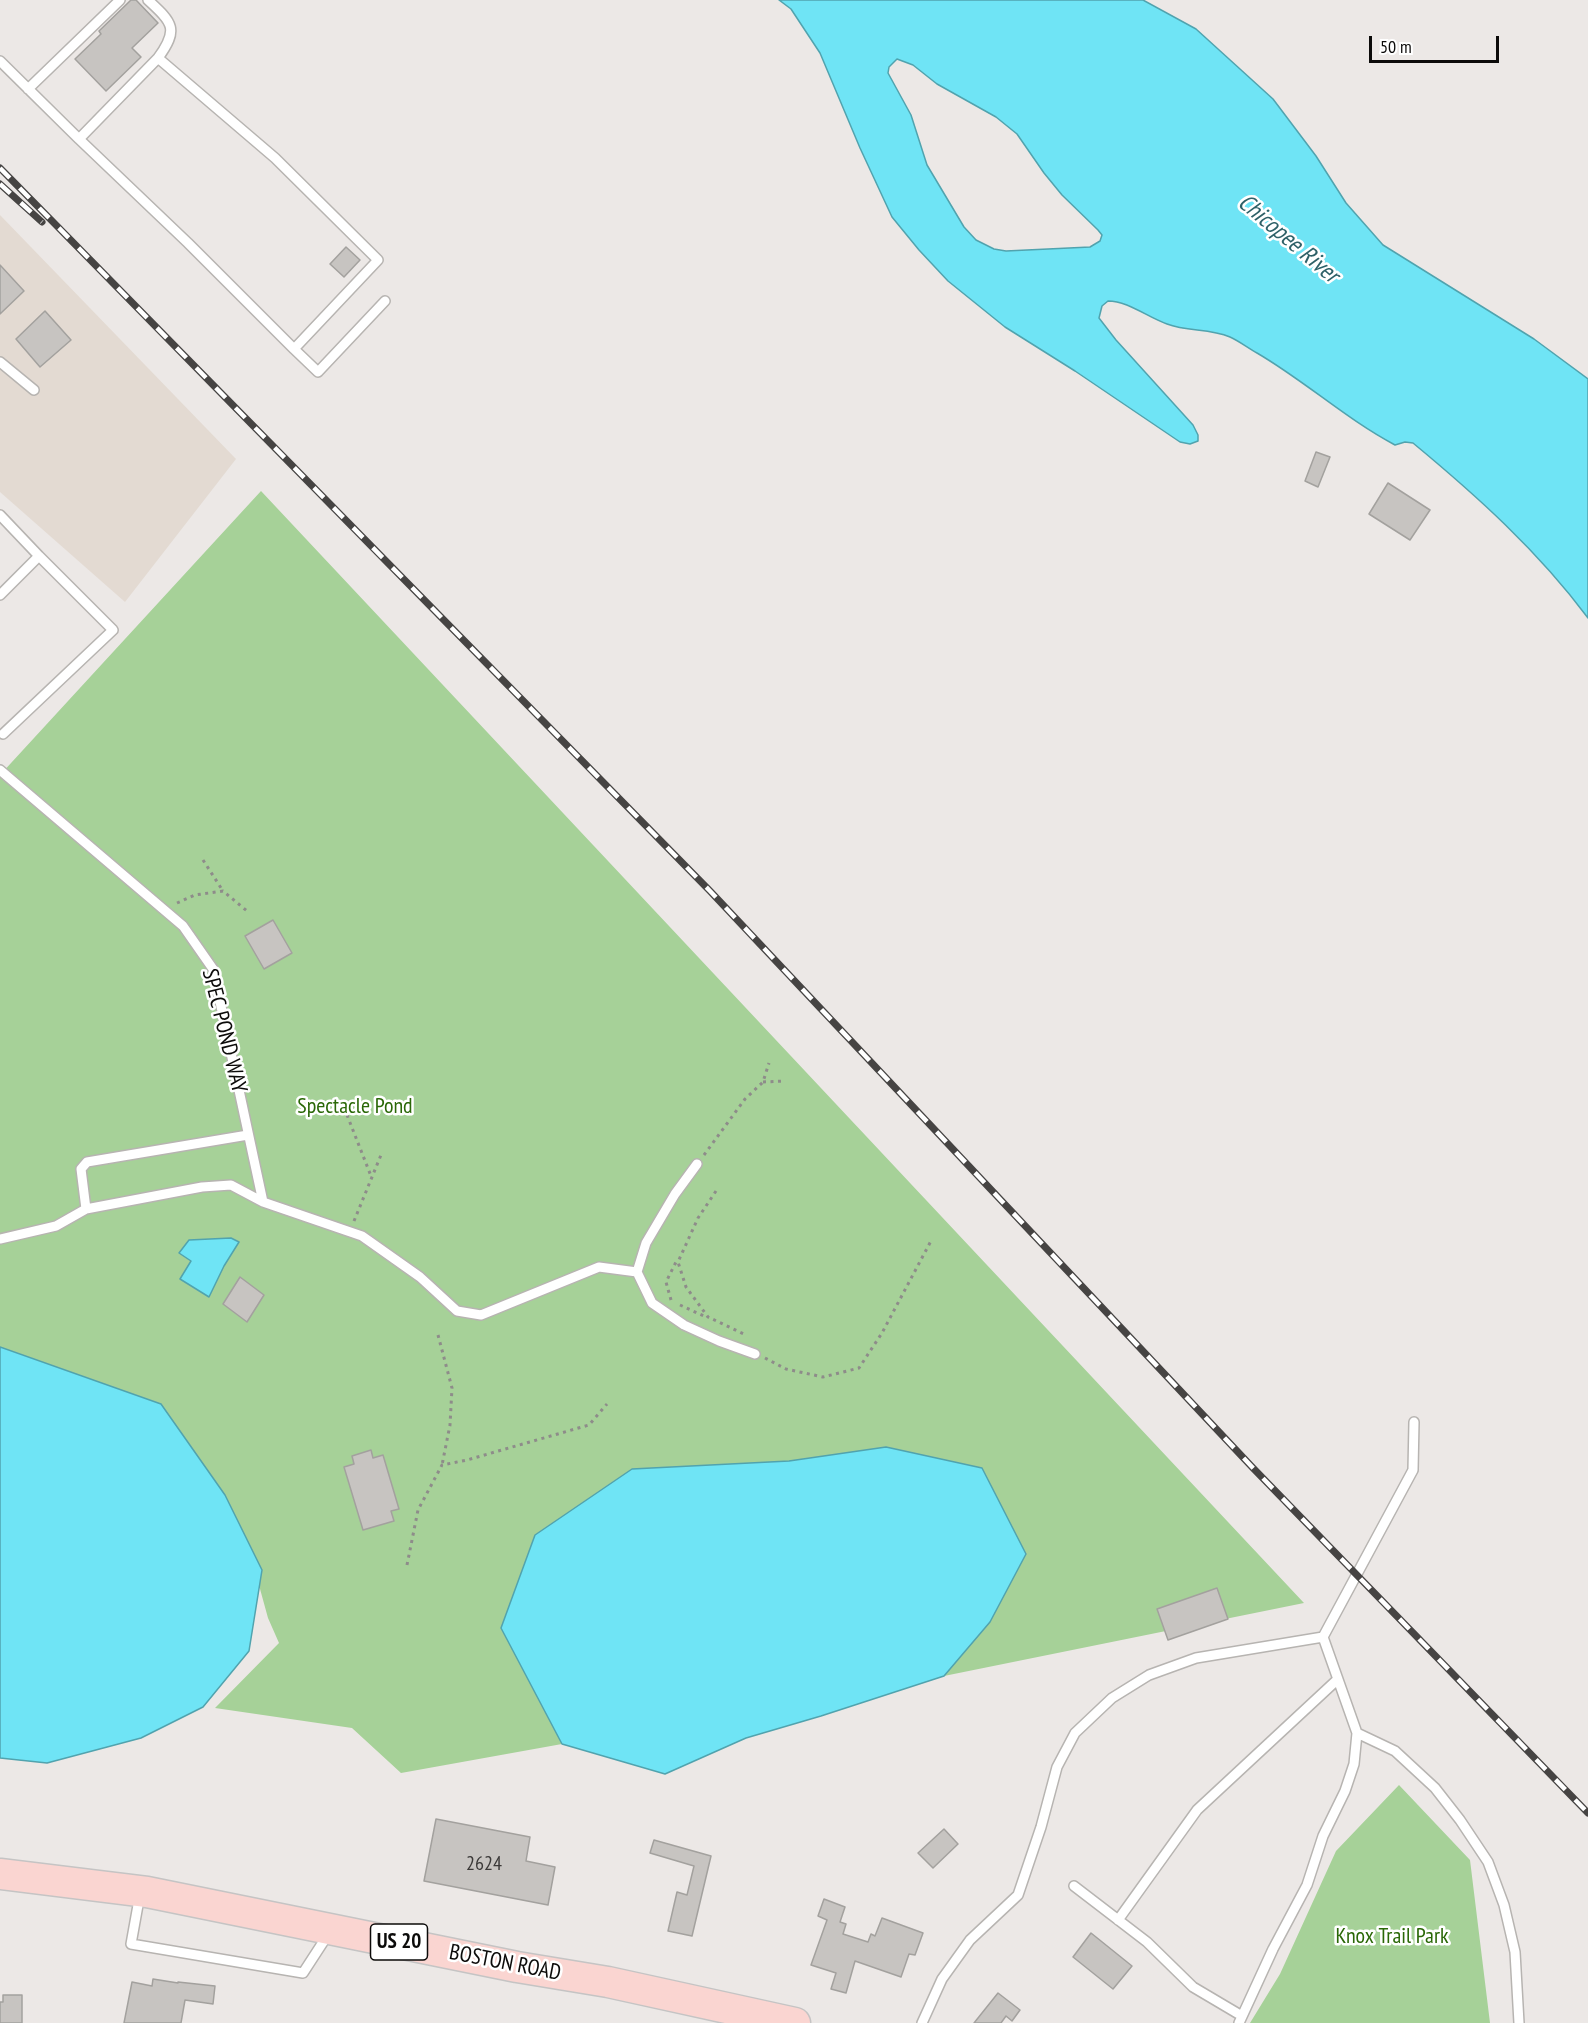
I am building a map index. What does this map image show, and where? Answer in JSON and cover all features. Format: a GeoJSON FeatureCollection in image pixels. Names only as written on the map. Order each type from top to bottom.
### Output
{"type":"FeatureCollection","features":[{"type":"Feature","properties":{"kind":"main road","name":"BOSTON ROAD"},"geometry":{"type":"LineString","coordinates":[[0,1874],[141,1892],[608,1982],[795,2023]]}},
{"type":"Feature","properties":{"kind":"lane"},"geometry":{"type":"LineString","coordinates":[[28,89],[120,0]]}},
{"type":"Feature","properties":{"kind":"lane"},"geometry":{"type":"LineString","coordinates":[[79,139],[158,58],[167,45],[171,29],[161,12],[148,0]]}},
{"type":"Feature","properties":{"kind":"lane"},"geometry":{"type":"LineString","coordinates":[[158,58],[274,158],[378,260],[294,349]]}},
{"type":"Feature","properties":{"kind":"lane"},"geometry":{"type":"LineString","coordinates":[[0,61],[318,372],[385,301]]}},
{"type":"Feature","properties":{"kind":"lane"},"geometry":{"type":"LineString","coordinates":[[0,362],[34,390]]}},
{"type":"Feature","properties":{"kind":"lane"},"geometry":{"type":"LineString","coordinates":[[0,515],[113,630],[1,734]]}},
{"type":"Feature","properties":{"kind":"lane"},"geometry":{"type":"LineString","coordinates":[[0,595],[39,556]]}},
{"type":"Feature","properties":{"kind":"lane","name":"SPEC POND WAY"},"geometry":{"type":"LineString","coordinates":[[0,770],[183,926],[213,969],[262,1202]]}},
{"type":"Feature","properties":{"kind":"lane"},"geometry":{"type":"LineString","coordinates":[[86,1209],[81,1169],[87,1162],[248,1136]]}},
{"type":"Feature","properties":{"kind":"lane"},"geometry":{"type":"LineString","coordinates":[[697,1164],[675,1194],[646,1243],[637,1272],[652,1303],[660,1309],[684,1325],[755,1354]]}},
{"type":"Feature","properties":{"kind":"lane"},"geometry":{"type":"LineString","coordinates":[[0,1239],[56,1226],[86,1209],[231,1185],[262,1202],[362,1236],[420,1277],[458,1311],[481,1315],[599,1267],[637,1272]]}},
{"type":"Feature","properties":{"kind":"lane"},"geometry":{"type":"LineString","coordinates":[[1074,1886],[1146,1942],[1193,1988],[1240,2019],[1307,1885],[1323,1836],[1345,1791],[1354,1764],[1357,1733],[1323,1637],[1413,1470],[1414,1422]]}},
{"type":"Feature","properties":{"kind":"lane"},"geometry":{"type":"LineString","coordinates":[[922,2023],[942,1979],[970,1940],[1018,1895],[1041,1827],[1057,1767],[1075,1733],[1112,1698],[1149,1675],[1196,1658],[1323,1637]]}},
{"type":"Feature","properties":{"kind":"lane"},"geometry":{"type":"LineString","coordinates":[[1118,1920],[1197,1810],[1338,1679]]}},
{"type":"Feature","properties":{"kind":"lane"},"geometry":{"type":"LineString","coordinates":[[1357,1733],[1395,1751],[1435,1788],[1488,1862],[1504,1905],[1515,1952],[1519,2023]]}},
{"type":"Feature","properties":{"kind":"lane"},"geometry":{"type":"LineString","coordinates":[[141,1892],[131,1944],[303,1973],[331,1929]]}},
{"type":"Feature","properties":{"kind":"path"},"geometry":{"type":"LineString","coordinates":[[203,860],[223,891],[247,911]]}},
{"type":"Feature","properties":{"kind":"path"},"geometry":{"type":"LineString","coordinates":[[167,913],[183,899],[202,893],[223,891]]}},
{"type":"Feature","properties":{"kind":"path"},"geometry":{"type":"LineString","coordinates":[[697,1164],[745,1099],[763,1082],[769,1063]]}},
{"type":"Feature","properties":{"kind":"path"},"geometry":{"type":"LineString","coordinates":[[763,1082],[785,1081]]}},
{"type":"Feature","properties":{"kind":"path"},"geometry":{"type":"LineString","coordinates":[[347,1115],[372,1178]]}},
{"type":"Feature","properties":{"kind":"path"},"geometry":{"type":"LineString","coordinates":[[350,1232],[381,1155]]}},
{"type":"Feature","properties":{"kind":"path"},"geometry":{"type":"LineString","coordinates":[[708,1317],[686,1287],[678,1262],[698,1218],[716,1191]]}},
{"type":"Feature","properties":{"kind":"path"},"geometry":{"type":"LineString","coordinates":[[755,1354],[786,1369],[823,1377],[859,1368],[882,1332],[932,1239]]}},
{"type":"Feature","properties":{"kind":"path"},"geometry":{"type":"LineString","coordinates":[[683,1251],[666,1282],[671,1300],[747,1336]]}},
{"type":"Feature","properties":{"kind":"path"},"geometry":{"type":"LineString","coordinates":[[407,1565],[418,1510],[442,1465],[450,1425],[452,1388],[438,1335]]}},
{"type":"Feature","properties":{"kind":"path"},"geometry":{"type":"LineString","coordinates":[[768,1353],[769,1360]]}},
{"type":"Feature","properties":{"kind":"path"},"geometry":{"type":"LineString","coordinates":[[442,1465],[487,1455],[589,1425],[608,1404]]}},
{"type":"Feature","properties":{"kind":"shaded area"},"geometry":{"type":"Polygon","coordinates":[[[0,215],[236,459],[125,602],[0,492],[0,215]]]}},
{"type":"Feature","properties":{"kind":"green space","name":"Spectacle Pond"},"geometry":{"type":"Polygon","coordinates":[[[261,491],[1304,1603],[944,1676],[1026,1554],[852,1452],[789,1461],[501,1628],[562,1744],[401,1773],[352,1728],[215,1708],[279,1643],[268,1618],[246,1538],[161,1404],[0,1347],[0,775],[261,491]]]}},
{"type":"Feature","properties":{"kind":"green space","name":"Knox Trail Park"},"geometry":{"type":"Polygon","coordinates":[[[1399,1785],[1470,1860],[1490,2023],[1250,2023],[1280,1974],[1336,1851],[1399,1785]]]}},
{"type":"Feature","properties":{"kind":"water","name":"Chicopee River"},"geometry":{"type":"Polygon","coordinates":[[[779,0],[1143,0],[1196,29],[1273,99],[1316,156],[1346,203],[1383,245],[1534,339],[1588,379],[1588,618],[1549,570],[1506,525],[1413,443],[1405,442],[1395,445],[1377,435],[1275,364],[1233,339],[1214,332],[1175,326],[1130,306],[1115,302],[1108,301],[1102,306],[1099,318],[1193,425],[1198,441],[1190,444],[1180,442],[1005,327],[948,281],[892,217],[820,53],[791,9],[779,0]],[[897,59],[889,67],[888,73],[911,115],[927,165],[964,227],[976,240],[994,249],[1006,251],[1090,247],[1100,241],[1102,235],[1062,195],[1017,134],[996,117],[937,84],[913,65],[897,59]]]}},
{"type":"Feature","properties":{"kind":"water"},"geometry":{"type":"Polygon","coordinates":[[[231,1238],[239,1242],[209,1297],[180,1279],[191,1261],[179,1253],[189,1240],[231,1238]]]}},
{"type":"Feature","properties":{"kind":"water"},"geometry":{"type":"Polygon","coordinates":[[[0,1347],[161,1404],[225,1495],[262,1570],[249,1651],[203,1707],[141,1738],[47,1763],[0,1758],[0,1347]]]}},
{"type":"Feature","properties":{"kind":"water"},"geometry":{"type":"Polygon","coordinates":[[[886,1447],[982,1468],[1026,1554],[990,1622],[944,1676],[746,1738],[665,1774],[562,1744],[501,1628],[535,1535],[632,1469],[789,1461],[886,1447]]]}},
{"type":"Feature","properties":{"kind":"building"},"geometry":{"type":"Polygon","coordinates":[[[131,0],[136,0],[158,23],[132,48],[141,57],[106,91],[75,59],[101,34],[99,31],[131,0]]]}},
{"type":"Feature","properties":{"kind":"building"},"geometry":{"type":"Polygon","coordinates":[[[346,247],[360,260],[344,277],[330,264],[346,247]]]}},
{"type":"Feature","properties":{"kind":"building"},"geometry":{"type":"Polygon","coordinates":[[[0,265],[24,291],[0,314],[0,265]]]}},
{"type":"Feature","properties":{"kind":"building"},"geometry":{"type":"Polygon","coordinates":[[[45,311],[71,340],[40,367],[16,339],[45,311]]]}},
{"type":"Feature","properties":{"kind":"building"},"geometry":{"type":"Polygon","coordinates":[[[1316,452],[1330,457],[1318,487],[1305,481],[1316,452]]]}},
{"type":"Feature","properties":{"kind":"building"},"geometry":{"type":"Polygon","coordinates":[[[1388,483],[1430,510],[1410,540],[1369,514],[1388,483]]]}},
{"type":"Feature","properties":{"kind":"building"},"geometry":{"type":"Polygon","coordinates":[[[273,920],[292,953],[264,969],[245,936],[273,920]]]}},
{"type":"Feature","properties":{"kind":"building"},"geometry":{"type":"Polygon","coordinates":[[[240,1277],[264,1295],[247,1322],[223,1304],[240,1277]]]}},
{"type":"Feature","properties":{"kind":"building"},"geometry":{"type":"Polygon","coordinates":[[[371,1450],[373,1458],[383,1455],[399,1509],[391,1511],[394,1521],[363,1530],[344,1467],[354,1464],[352,1456],[371,1450]]]}},
{"type":"Feature","properties":{"kind":"building"},"geometry":{"type":"Polygon","coordinates":[[[1217,1588],[1228,1619],[1168,1640],[1157,1609],[1217,1588]]]}},
{"type":"Feature","properties":{"kind":"building"},"geometry":{"type":"Polygon","coordinates":[[[436,1819],[530,1837],[526,1861],[555,1867],[548,1905],[424,1881],[436,1819]]]}},
{"type":"Feature","properties":{"kind":"building"},"geometry":{"type":"Polygon","coordinates":[[[944,1829],[958,1844],[933,1868],[918,1853],[944,1829]]]}},
{"type":"Feature","properties":{"kind":"building"},"geometry":{"type":"Polygon","coordinates":[[[654,1840],[711,1856],[692,1936],[668,1931],[677,1892],[687,1895],[694,1866],[650,1853],[654,1840]]]}},
{"type":"Feature","properties":{"kind":"building"},"geometry":{"type":"Polygon","coordinates":[[[824,1899],[845,1907],[840,1922],[846,1924],[843,1934],[868,1942],[871,1934],[875,1936],[882,1918],[923,1933],[915,1955],[909,1954],[901,1977],[855,1961],[846,1993],[831,1989],[836,1973],[811,1965],[827,1920],[818,1916],[824,1899]]]}},
{"type":"Feature","properties":{"kind":"building"},"geometry":{"type":"Polygon","coordinates":[[[1091,1933],[1132,1966],[1113,1989],[1073,1957],[1091,1933]]]}},
{"type":"Feature","properties":{"kind":"building"},"geometry":{"type":"Polygon","coordinates":[[[153,1979],[215,1986],[213,2004],[185,2000],[181,2023],[124,2023],[132,1982],[152,1986],[153,1979]]]}},
{"type":"Feature","properties":{"kind":"building"},"geometry":{"type":"Polygon","coordinates":[[[998,1993],[1020,2010],[1012,2021],[1006,2016],[1001,2023],[974,2023],[998,1993]]]}},
{"type":"Feature","properties":{"kind":"building"},"geometry":{"type":"Polygon","coordinates":[[[3,1995],[22,1995],[22,2023],[0,2023],[0,2002],[3,2002],[3,1995]]]}},
{"type":"Feature","properties":{"kind":"railway"},"geometry":{"type":"LineString","coordinates":[[0,168],[710,891],[1253,1468],[1588,1813]]}},
{"type":"Feature","properties":{"kind":"railway"},"geometry":{"type":"LineString","coordinates":[[0,184],[42,222]]}}]}
